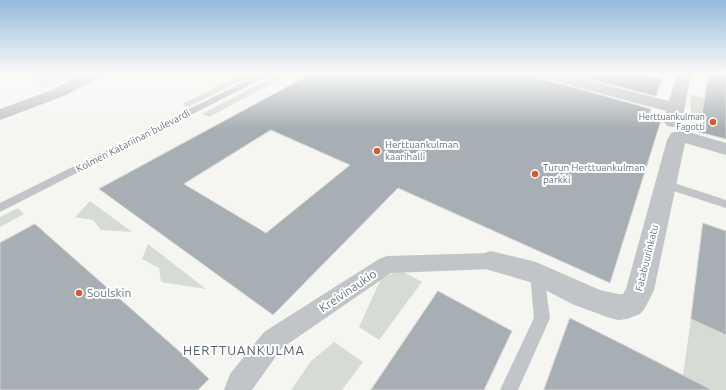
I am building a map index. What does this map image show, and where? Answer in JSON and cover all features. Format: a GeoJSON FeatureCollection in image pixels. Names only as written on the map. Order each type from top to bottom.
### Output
{"type":"FeatureCollection","features":[{"type":"Feature","properties":{"kind":"street"},"geometry":{"type":"LineString","coordinates":[[0,115],[59,92]]}},
{"type":"Feature","properties":{"kind":"street"},"geometry":{"type":"LineString","coordinates":[[614,92],[675,108]]}},
{"type":"Feature","properties":{"kind":"street"},"geometry":{"type":"LineString","coordinates":[[679,92],[675,108],[673,129],[678,137],[688,138],[726,149]]}},
{"type":"Feature","properties":{"kind":"street","name":"Fatabuurinkatu"},"geometry":{"type":"LineString","coordinates":[[491,261],[537,274],[595,301],[612,306],[627,306],[636,300],[640,290],[665,184],[678,137]]}},
{"type":"Feature","properties":{"kind":"street","name":"Kreivinaukio"},"geometry":{"type":"LineString","coordinates":[[238,390],[240,384],[273,340],[387,265],[491,261]]}},
{"type":"Feature","properties":{"kind":"lane","name":"Kolmen Katariinan bulevardi"},"geometry":{"type":"LineString","coordinates":[[0,208],[231,92]]}},
{"type":"Feature","properties":{"kind":"lane"},"geometry":{"type":"LineString","coordinates":[[665,184],[726,204]]}},
{"type":"Feature","properties":{"kind":"lane"},"geometry":{"type":"LineString","coordinates":[[509,390],[542,318],[537,274]]}},
{"type":"Feature","properties":{"kind":"shaded area"},"geometry":{"type":"Polygon","coordinates":[[[206,92],[218,92],[188,107],[182,104],[206,92]]]}},
{"type":"Feature","properties":{"kind":"shaded area"},"geometry":{"type":"Polygon","coordinates":[[[243,92],[256,92],[209,117],[202,114],[243,92]]]}},
{"type":"Feature","properties":{"kind":"shaded area"},"geometry":{"type":"Polygon","coordinates":[[[691,95],[705,98],[699,132],[692,129],[690,103],[691,95]]]}},
{"type":"Feature","properties":{"kind":"shaded area"},"geometry":{"type":"Polygon","coordinates":[[[90,201],[132,232],[101,230],[93,220],[75,217],[90,201]]]}},
{"type":"Feature","properties":{"kind":"shaded area"},"geometry":{"type":"Polygon","coordinates":[[[18,208],[24,214],[0,227],[0,217],[18,208]]]}},
{"type":"Feature","properties":{"kind":"shaded area"},"geometry":{"type":"Polygon","coordinates":[[[148,244],[206,289],[161,282],[159,268],[142,259],[148,244]]]}},
{"type":"Feature","properties":{"kind":"shaded area"},"geometry":{"type":"Polygon","coordinates":[[[400,270],[422,282],[379,340],[359,327],[381,279],[400,270]]]}},
{"type":"Feature","properties":{"kind":"shaded area"},"geometry":{"type":"Polygon","coordinates":[[[691,319],[726,335],[726,390],[712,390],[683,375],[691,319]]]}},
{"type":"Feature","properties":{"kind":"shaded area"},"geometry":{"type":"Polygon","coordinates":[[[334,342],[363,362],[342,390],[291,390],[311,361],[334,342]]]}},
{"type":"Feature","properties":{"kind":"building"},"geometry":{"type":"Polygon","coordinates":[[[277,92],[590,92],[651,109],[649,114],[662,117],[610,283],[398,188],[273,315],[99,189],[277,92]],[[271,130],[184,184],[266,233],[350,165],[271,130]]]}},
{"type":"Feature","properties":{"kind":"building"},"geometry":{"type":"Polygon","coordinates":[[[641,92],[657,92],[656,96],[641,92]]]}},
{"type":"Feature","properties":{"kind":"building","name":"Herttuankulman Fagotti"},"geometry":{"type":"Polygon","coordinates":[[[706,92],[726,92],[726,139],[699,132],[706,92]]]}},
{"type":"Feature","properties":{"kind":"building"},"geometry":{"type":"Polygon","coordinates":[[[703,223],[726,231],[726,335],[691,319],[703,223]]]}},
{"type":"Feature","properties":{"kind":"building"},"geometry":{"type":"Polygon","coordinates":[[[35,224],[209,379],[198,390],[0,390],[0,243],[35,224]]]}},
{"type":"Feature","properties":{"kind":"building"},"geometry":{"type":"Polygon","coordinates":[[[438,291],[512,331],[484,390],[371,390],[438,291]]]}},
{"type":"Feature","properties":{"kind":"building"},"geometry":{"type":"Polygon","coordinates":[[[570,318],[626,346],[712,390],[544,390],[570,318]]]}},
{"type":"Feature","properties":{"kind":"place","name":"Herttuankulman Fagotti"},"geometry":{"type":"Point","coordinates":[713,122]}},
{"type":"Feature","properties":{"kind":"place","name":"Herttuankulman kaarihalli"},"geometry":{"type":"Point","coordinates":[377,151]}},
{"type":"Feature","properties":{"kind":"place","name":"Turun Herttuankulman parkki"},"geometry":{"type":"Point","coordinates":[535,174]}},
{"type":"Feature","properties":{"kind":"place","name":"Soulskin"},"geometry":{"type":"Point","coordinates":[79,293]}},
{"type":"Feature","properties":{"kind":"district","name":"HERTTUANKULMA"},"geometry":{"type":"Point","coordinates":[244,351]}}]}
